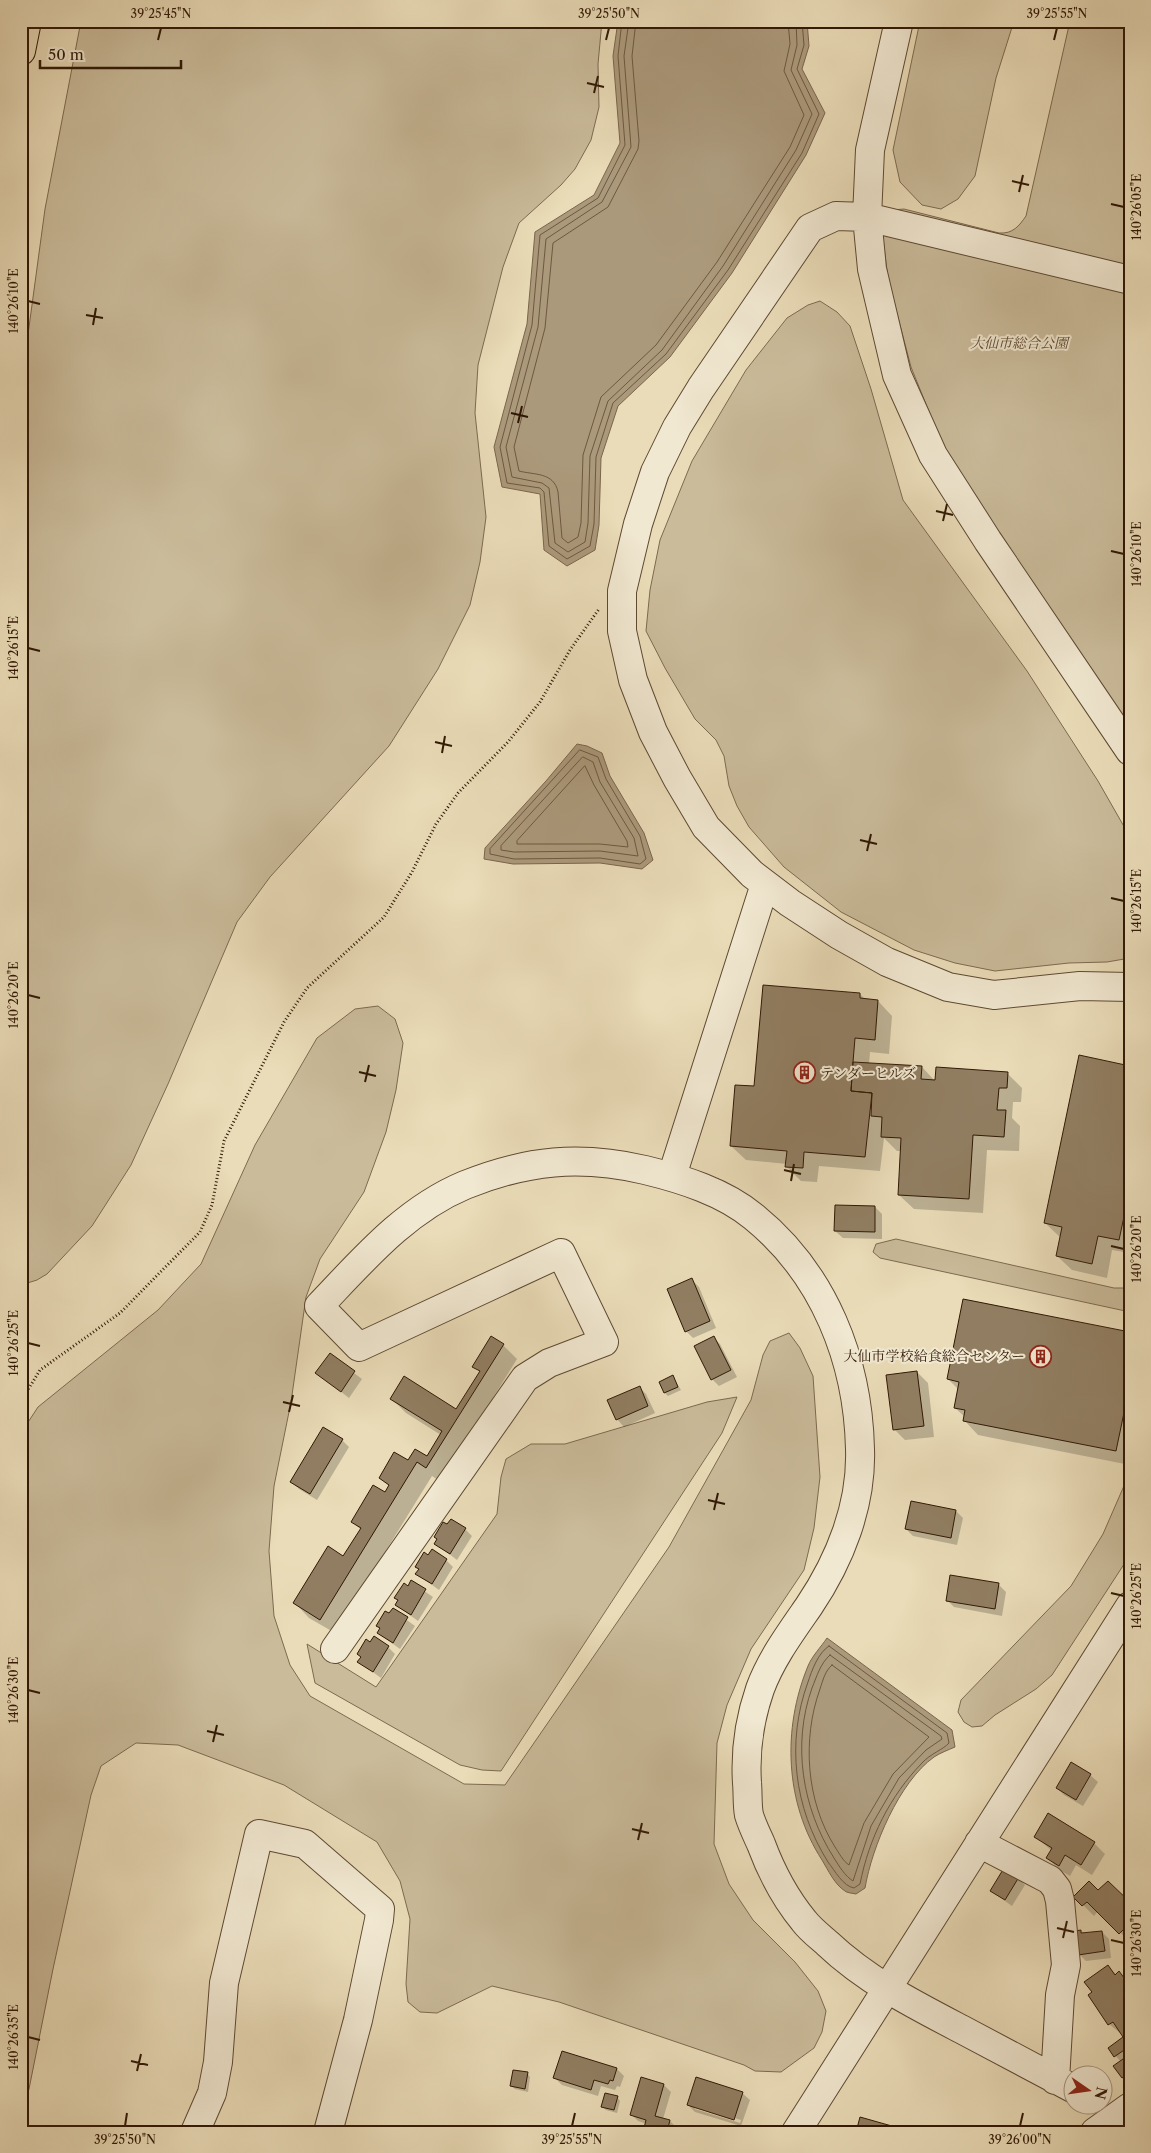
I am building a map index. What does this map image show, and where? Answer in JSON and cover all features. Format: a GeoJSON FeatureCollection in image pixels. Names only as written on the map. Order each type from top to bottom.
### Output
{"type":"FeatureCollection","features":[{"type":"Feature","properties":{"kind":"highway"},"geometry":{"type":"LineString","coordinates":[[21,51],[27,21]]}},
{"type":"Feature","properties":{"kind":"street"},"geometry":{"type":"LineString","coordinates":[[899,21],[870,150],[868,217],[872,269],[897,374],[933,455],[988,541],[1130,751]]}},
{"type":"Feature","properties":{"kind":"street"},"geometry":{"type":"LineString","coordinates":[[1130,280],[868,217],[836,216],[810,228],[701,388],[677,427],[655,472],[638,524],[622,591],[622,630],[633,680],[654,732],[677,778],[706,827],[752,874],[790,903],[838,934],[887,962],[948,986],[994,995],[1080,986],[1130,987]]}},
{"type":"Feature","properties":{"kind":"street"},"geometry":{"type":"LineString","coordinates":[[672,1176],[765,884]]}},
{"type":"Feature","properties":{"kind":"street"},"geometry":{"type":"LineString","coordinates":[[335,1649],[525,1378],[549,1363],[604,1342],[561,1252],[359,1347],[318,1306],[396,1227],[463,1186],[512,1169],[561,1160],[621,1164],[672,1176],[720,1196],[752,1215],[792,1252],[821,1294],[844,1346],[856,1397],[861,1452],[855,1506],[838,1555],[811,1603],[787,1636],[761,1688],[745,1754],[749,1814],[768,1864],[804,1922],[841,1956],[887,1990],[1064,2084]]}},
{"type":"Feature","properties":{"kind":"street"},"geometry":{"type":"LineString","coordinates":[[796,2132],[1130,1606]]}},
{"type":"Feature","properties":{"kind":"street"},"geometry":{"type":"LineString","coordinates":[[196,2132],[212,2093],[218,2062],[224,1983],[260,1834],[305,1844],[380,1909],[358,2020],[328,2132]]}},
{"type":"Feature","properties":{"kind":"street"},"geometry":{"type":"LineString","coordinates":[[978,1843],[1050,1880],[1057,1889],[1062,1912],[1066,1965],[1060,1995],[1064,2084]]}},
{"type":"Feature","properties":{"kind":"street"},"geometry":{"type":"LineString","coordinates":[[1095,2132],[1121,2111]]}},
{"type":"Feature","properties":{"kind":"path"},"geometry":{"type":"LineString","coordinates":[[21,1401],[40,1370],[120,1313],[200,1232],[212,1205],[224,1141],[284,1022],[307,988],[384,917],[412,872],[436,824],[458,793],[508,742],[540,702],[570,650],[599,609],[622,591]]}},
{"type":"Feature","properties":{"kind":"green space"},"geometry":{"type":"Polygon","coordinates":[[[81,21],[602,21],[598,64],[599,107],[591,140],[575,169],[561,185],[519,223],[503,267],[478,365],[475,413],[486,517],[480,562],[470,605],[438,669],[389,746],[270,877],[237,922],[168,1084],[131,1165],[92,1226],[47,1274],[37,1280],[21,1285],[21,386],[45,209],[81,21]]]}},
{"type":"Feature","properties":{"kind":"green space"},"geometry":{"type":"Polygon","coordinates":[[[920,21],[1014,21],[996,78],[975,176],[958,199],[941,209],[922,205],[900,182],[893,150],[920,21]]]}},
{"type":"Feature","properties":{"kind":"green space","name":"大仙市総合公園"},"geometry":{"type":"Polygon","coordinates":[[[1070,21],[1130,21],[1130,734],[963,482],[940,439],[911,367],[888,279],[883,238],[885,214],[892,210],[904,209],[999,233],[1012,231],[1021,223],[1026,216],[1070,21]]]}},
{"type":"Feature","properties":{"kind":"green space"},"geometry":{"type":"Polygon","coordinates":[[[820,301],[837,312],[850,326],[871,389],[903,500],[1027,671],[1098,781],[1130,837],[1130,958],[1107,962],[1069,963],[995,971],[955,963],[914,950],[841,912],[784,867],[749,827],[737,806],[729,786],[724,756],[716,740],[695,719],[646,631],[650,590],[660,540],[692,461],[746,370],[787,318],[808,305],[820,301]]]}},
{"type":"Feature","properties":{"kind":"green space"},"geometry":{"type":"Polygon","coordinates":[[[378,1006],[395,1019],[403,1043],[396,1090],[386,1132],[364,1192],[320,1259],[306,1297],[291,1402],[274,1486],[269,1551],[274,1616],[290,1665],[310,1696],[464,1784],[505,1785],[669,1547],[751,1400],[763,1355],[770,1341],[789,1333],[800,1348],[813,1376],[820,1477],[814,1528],[804,1570],[751,1649],[727,1705],[717,1743],[714,1844],[729,1884],[753,1920],[795,1962],[818,1991],[826,2011],[822,2032],[814,2048],[781,2072],[755,2071],[744,2065],[559,2002],[492,1986],[437,2013],[420,2012],[408,2002],[406,1984],[410,1919],[400,1881],[377,1842],[284,1785],[178,1745],[136,1743],[101,1766],[91,1795],[29,2089],[21,2117],[21,1433],[38,1407],[158,1310],[201,1264],[255,1145],[317,1038],[355,1009],[378,1006]]]}},
{"type":"Feature","properties":{"kind":"green space"},"geometry":{"type":"Polygon","coordinates":[[[896,1239],[1114,1288],[1130,1288],[1130,1312],[880,1258],[873,1252],[876,1244],[896,1239]]]}},
{"type":"Feature","properties":{"kind":"green space"},"geometry":{"type":"Polygon","coordinates":[[[737,1397],[722,1433],[501,1771],[482,1770],[460,1765],[315,1683],[307,1644],[376,1687],[497,1514],[501,1477],[506,1459],[531,1444],[565,1444],[707,1402],[737,1397]]]}},
{"type":"Feature","properties":{"kind":"green space"},"geometry":{"type":"Polygon","coordinates":[[[1130,1472],[1130,1555],[1052,1675],[1036,1689],[995,1715],[982,1726],[972,1727],[964,1722],[958,1712],[961,1700],[1071,1586],[1103,1534],[1130,1472]]]}},
{"type":"Feature","properties":{"kind":"water"},"geometry":{"type":"Polygon","coordinates":[[[618,21],[807,21],[809,46],[802,69],[825,113],[806,155],[732,273],[670,357],[618,406],[601,458],[599,525],[595,550],[567,566],[544,550],[540,494],[502,487],[494,447],[527,324],[535,232],[594,195],[620,143],[613,56],[618,21]]]}},
{"type":"Feature","properties":{"kind":"water"},"geometry":{"type":"Polygon","coordinates":[[[577,744],[587,746],[602,753],[610,776],[644,833],[653,860],[642,869],[600,863],[513,864],[484,859],[485,848],[577,744]]]}},
{"type":"Feature","properties":{"kind":"water"},"geometry":{"type":"Polygon","coordinates":[[[827,1638],[952,1730],[955,1747],[934,1757],[909,1782],[889,1816],[881,1835],[865,1888],[856,1894],[846,1892],[838,1885],[829,1873],[810,1838],[794,1790],[791,1765],[794,1715],[800,1690],[810,1662],[827,1638]]]}},
{"type":"Feature","properties":{"kind":"building","name":"テンダーヒルズ"},"geometry":{"type":"Polygon","coordinates":[[[763,985],[860,993],[860,998],[878,1000],[875,1040],[855,1038],[853,1062],[851,1091],[872,1093],[865,1157],[804,1152],[803,1168],[785,1167],[787,1151],[730,1146],[735,1085],[754,1086],[763,985]]]}},
{"type":"Feature","properties":{"kind":"building"},"geometry":{"type":"Polygon","coordinates":[[[1079,1055],[1130,1066],[1130,1189],[1119,1240],[1098,1236],[1092,1264],[1056,1256],[1062,1227],[1044,1223],[1079,1055]]]}},
{"type":"Feature","properties":{"kind":"building"},"geometry":{"type":"Polygon","coordinates":[[[853,1062],[922,1066],[921,1079],[935,1080],[936,1067],[1008,1072],[1007,1088],[999,1088],[997,1110],[1006,1110],[1004,1137],[973,1135],[969,1199],[898,1195],[901,1138],[881,1137],[882,1117],[871,1116],[872,1093],[851,1091],[853,1062]]]}},
{"type":"Feature","properties":{"kind":"building"},"geometry":{"type":"Polygon","coordinates":[[[835,1205],[875,1206],[875,1232],[834,1231],[835,1205]]]}},
{"type":"Feature","properties":{"kind":"building"},"geometry":{"type":"Polygon","coordinates":[[[692,1278],[710,1321],[685,1332],[667,1289],[692,1278]]]}},
{"type":"Feature","properties":{"kind":"building","name":"大仙市学校給食総合センター"},"geometry":{"type":"Polygon","coordinates":[[[963,1299],[1130,1332],[1130,1384],[1116,1451],[963,1421],[965,1410],[954,1408],[959,1382],[947,1379],[963,1299]]]}},
{"type":"Feature","properties":{"kind":"building"},"geometry":{"type":"Polygon","coordinates":[[[491,1336],[504,1344],[426,1468],[417,1462],[320,1620],[293,1603],[328,1546],[343,1556],[361,1528],[351,1522],[373,1485],[385,1492],[389,1485],[379,1478],[394,1452],[408,1460],[415,1449],[427,1456],[442,1431],[390,1399],[404,1376],[456,1409],[480,1371],[472,1367],[491,1336]]]}},
{"type":"Feature","properties":{"kind":"building"},"geometry":{"type":"Polygon","coordinates":[[[714,1336],[731,1370],[711,1380],[694,1346],[714,1336]]]}},
{"type":"Feature","properties":{"kind":"building"},"geometry":{"type":"Polygon","coordinates":[[[330,1353],[355,1371],[341,1392],[315,1373],[330,1353]]]}},
{"type":"Feature","properties":{"kind":"building"},"geometry":{"type":"Polygon","coordinates":[[[917,1371],[924,1426],[893,1430],[886,1375],[917,1371]]]}},
{"type":"Feature","properties":{"kind":"building"},"geometry":{"type":"Polygon","coordinates":[[[673,1375],[678,1387],[664,1393],[659,1382],[673,1375]]]}},
{"type":"Feature","properties":{"kind":"building"},"geometry":{"type":"Polygon","coordinates":[[[640,1386],[648,1406],[616,1420],[607,1400],[640,1386]]]}},
{"type":"Feature","properties":{"kind":"building"},"geometry":{"type":"Polygon","coordinates":[[[323,1427],[343,1439],[310,1494],[290,1482],[323,1427]]]}},
{"type":"Feature","properties":{"kind":"building"},"geometry":{"type":"Polygon","coordinates":[[[911,1501],[956,1510],[951,1538],[905,1529],[911,1501]]]}},
{"type":"Feature","properties":{"kind":"building"},"geometry":{"type":"Polygon","coordinates":[[[451,1519],[466,1528],[450,1554],[434,1544],[437,1539],[434,1537],[443,1522],[447,1524],[451,1519]]]}},
{"type":"Feature","properties":{"kind":"building"},"geometry":{"type":"Polygon","coordinates":[[[432,1549],[447,1559],[432,1584],[415,1574],[419,1569],[415,1567],[424,1552],[428,1555],[432,1549]]]}},
{"type":"Feature","properties":{"kind":"building"},"geometry":{"type":"Polygon","coordinates":[[[950,1575],[999,1583],[995,1609],[946,1601],[950,1575]]]}},
{"type":"Feature","properties":{"kind":"building"},"geometry":{"type":"Polygon","coordinates":[[[411,1580],[426,1589],[411,1615],[395,1605],[398,1600],[394,1598],[404,1583],[408,1586],[411,1580]]]}},
{"type":"Feature","properties":{"kind":"building"},"geometry":{"type":"Polygon","coordinates":[[[393,1608],[408,1617],[393,1643],[377,1633],[380,1628],[376,1626],[385,1611],[389,1613],[393,1608]]]}},
{"type":"Feature","properties":{"kind":"building"},"geometry":{"type":"Polygon","coordinates":[[[374,1636],[389,1646],[373,1672],[357,1662],[361,1657],[357,1654],[366,1639],[370,1642],[374,1636]]]}},
{"type":"Feature","properties":{"kind":"building"},"geometry":{"type":"Polygon","coordinates":[[[1071,1762],[1091,1774],[1076,1800],[1056,1788],[1071,1762]]]}},
{"type":"Feature","properties":{"kind":"building"},"geometry":{"type":"Polygon","coordinates":[[[1048,1813],[1095,1842],[1081,1865],[1065,1855],[1059,1866],[1046,1858],[1052,1848],[1034,1837],[1048,1813]]]}},
{"type":"Feature","properties":{"kind":"building"},"geometry":{"type":"Polygon","coordinates":[[[1004,1868],[1019,1877],[1005,1900],[990,1891],[1004,1868]]]}},
{"type":"Feature","properties":{"kind":"building"},"geometry":{"type":"Polygon","coordinates":[[[1089,1881],[1098,1890],[1108,1881],[1130,1902],[1130,1923],[1119,1934],[1087,1902],[1082,1906],[1073,1897],[1089,1881]]]}},
{"type":"Feature","properties":{"kind":"building"},"geometry":{"type":"Polygon","coordinates":[[[1081,1930],[1081,1933],[1102,1931],[1105,1951],[1078,1955],[1075,1931],[1081,1930]]]}},
{"type":"Feature","properties":{"kind":"building"},"geometry":{"type":"Polygon","coordinates":[[[1108,1965],[1115,1975],[1119,1971],[1130,1986],[1130,2046],[1114,2057],[1108,2048],[1123,2037],[1113,2022],[1108,2025],[1088,1995],[1092,1992],[1084,1982],[1108,1965]]]}},
{"type":"Feature","properties":{"kind":"building"},"geometry":{"type":"Polygon","coordinates":[[[562,2051],[617,2068],[613,2081],[610,2080],[608,2084],[594,2080],[591,2090],[553,2078],[562,2051]]]}},
{"type":"Feature","properties":{"kind":"building"},"geometry":{"type":"Polygon","coordinates":[[[1130,2054],[1130,2073],[1122,2078],[1113,2066],[1130,2054]]]}},
{"type":"Feature","properties":{"kind":"building"},"geometry":{"type":"Polygon","coordinates":[[[513,2070],[528,2072],[525,2089],[510,2086],[513,2070]]]}},
{"type":"Feature","properties":{"kind":"building"},"geometry":{"type":"Polygon","coordinates":[[[641,2077],[664,2084],[655,2116],[670,2120],[667,2132],[643,2132],[646,2120],[630,2115],[641,2077]]]}},
{"type":"Feature","properties":{"kind":"building"},"geometry":{"type":"Polygon","coordinates":[[[696,2077],[743,2092],[734,2120],[687,2105],[696,2077]]]}},
{"type":"Feature","properties":{"kind":"building"},"geometry":{"type":"Polygon","coordinates":[[[605,2093],[618,2096],[614,2110],[601,2107],[605,2093]]]}},
{"type":"Feature","properties":{"kind":"building"},"geometry":{"type":"Polygon","coordinates":[[[860,2117],[913,2132],[856,2132],[860,2117]]]}},
{"type":"Feature","properties":{"kind":"place","name":"テンダーヒルズ"},"geometry":{"type":"Point","coordinates":[804,1073]}},
{"type":"Feature","properties":{"kind":"place","name":"大仙市学校給食総合センター"},"geometry":{"type":"Point","coordinates":[1041,1356]}}]}
